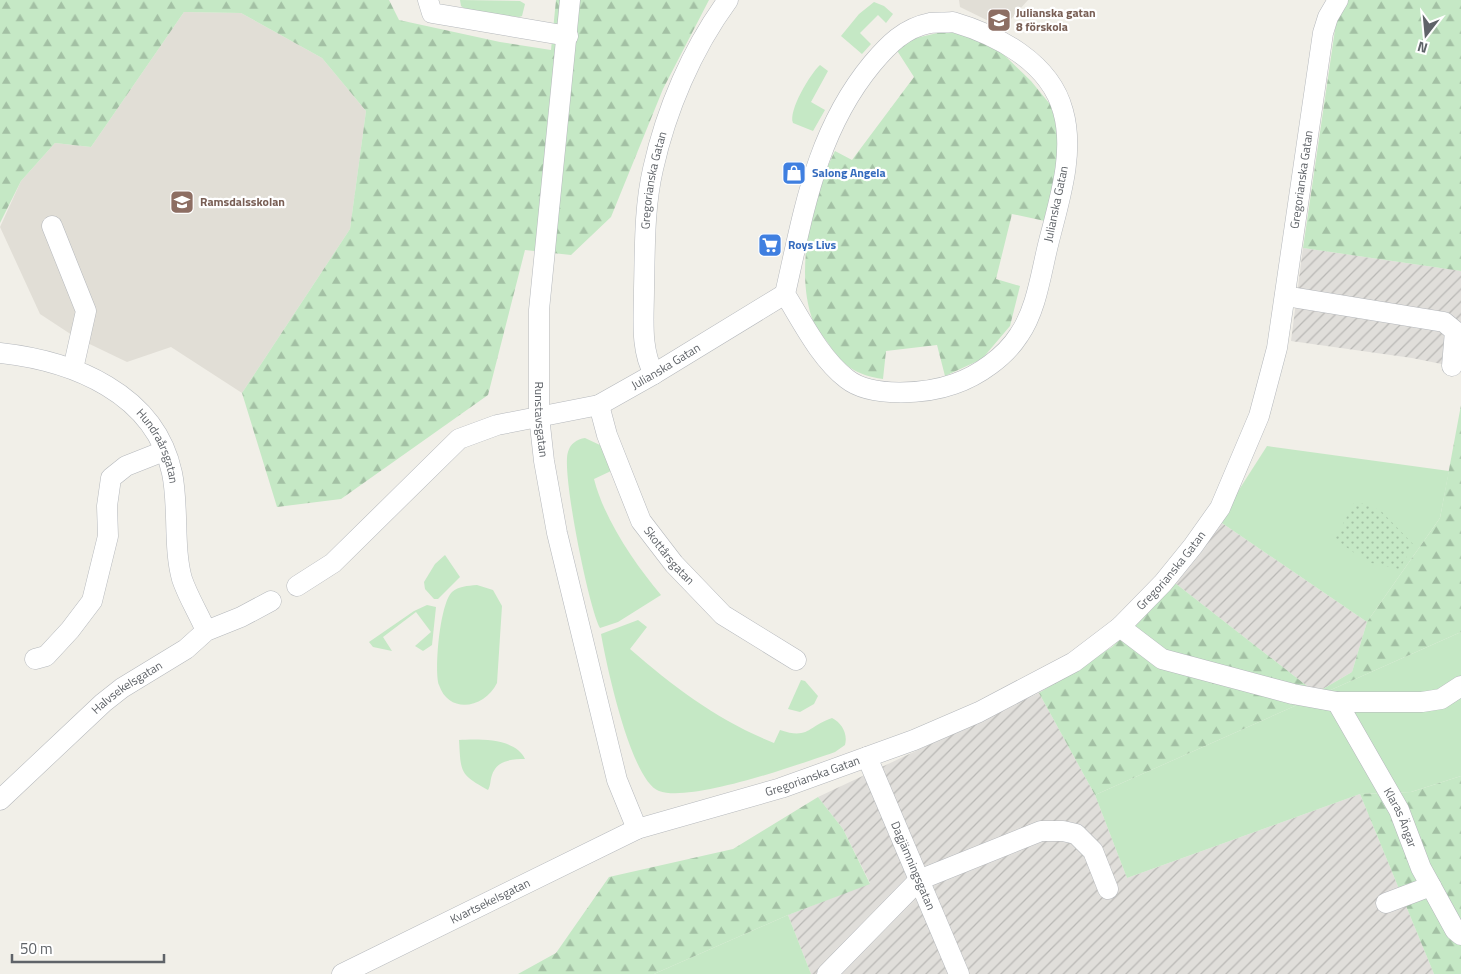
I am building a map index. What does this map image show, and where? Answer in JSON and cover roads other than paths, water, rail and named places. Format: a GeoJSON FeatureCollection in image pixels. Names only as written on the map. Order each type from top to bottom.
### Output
{"type":"FeatureCollection","features":[{"type":"Feature","properties":{"kind":"street"},"geometry":{"type":"LineString","coordinates":[[428,0],[432,13],[568,36]]}},
{"type":"Feature","properties":{"kind":"street","name":"Runstavsgatan"},"geometry":{"type":"LineString","coordinates":[[570,0],[568,36],[539,310],[539,416],[544,461],[557,533],[616,780],[637,830]]}},
{"type":"Feature","properties":{"kind":"street","name":"Gregorianska Gatan"},"geometry":{"type":"LineString","coordinates":[[654,374],[648,363],[643,329],[646,214],[653,170],[664,129],[694,55],[728,0]]}},
{"type":"Feature","properties":{"kind":"street","name":"Gregorianska Gatan"},"geometry":{"type":"LineString","coordinates":[[637,830],[781,788],[868,757],[971,716],[1030,687],[1074,662],[1120,627],[1164,583],[1220,508],[1259,416],[1277,348],[1318,58],[1326,25],[1338,0]]}},
{"type":"Feature","properties":{"kind":"street","name":"Julianska Gatan"},"geometry":{"type":"LineString","coordinates":[[539,416],[599,405],[654,374],[785,294],[814,171],[825,140],[859,81],[891,41],[929,23],[953,22],[976,29],[1007,44],[1026,58],[1046,78],[1063,111],[1067,143],[1064,178],[1032,306],[1020,335],[988,366],[954,384],[918,391],[885,392],[862,388],[848,380],[830,364],[785,294]]}},
{"type":"Feature","properties":{"kind":"street"},"geometry":{"type":"LineString","coordinates":[[52,226],[86,311],[73,369]]}},
{"type":"Feature","properties":{"kind":"street"},"geometry":{"type":"LineString","coordinates":[[1285,296],[1444,322],[1455,332],[1452,366]]}},
{"type":"Feature","properties":{"kind":"street","name":"Hundraårsgatan"},"geometry":{"type":"LineString","coordinates":[[0,353],[20,355],[73,369],[110,387],[136,406],[153,428],[172,473],[182,578],[206,631]]}},
{"type":"Feature","properties":{"kind":"street","name":"Skottårsgatan"},"geometry":{"type":"LineString","coordinates":[[599,405],[607,435],[641,521],[668,557],[723,615],[796,660]]}},
{"type":"Feature","properties":{"kind":"street"},"geometry":{"type":"LineString","coordinates":[[297,586],[333,563],[459,440],[497,425],[539,416]]}},
{"type":"Feature","properties":{"kind":"street"},"geometry":{"type":"LineString","coordinates":[[35,659],[46,656],[64,637],[92,601],[108,536],[107,506],[112,478],[126,466],[164,451]]}},
{"type":"Feature","properties":{"kind":"street","name":"Halvsekelsgatan"},"geometry":{"type":"LineString","coordinates":[[0,800],[103,703],[122,688],[186,648],[206,631],[241,617],[271,600]]}},
{"type":"Feature","properties":{"kind":"street"},"geometry":{"type":"LineString","coordinates":[[1120,627],[1162,660],[1293,694],[1337,702],[1422,702],[1441,698],[1461,686]]}},
{"type":"Feature","properties":{"kind":"street","name":"Klaras Ängar"},"geometry":{"type":"LineString","coordinates":[[1337,702],[1399,810],[1421,868],[1455,930],[1461,935]]}},
{"type":"Feature","properties":{"kind":"street","name":"Dagjämningsgatan"},"geometry":{"type":"LineString","coordinates":[[868,757],[959,974]]}},
{"type":"Feature","properties":{"kind":"street","name":"Kvartsekelsgatan"},"geometry":{"type":"LineString","coordinates":[[342,974],[637,830]]}},
{"type":"Feature","properties":{"kind":"street"},"geometry":{"type":"LineString","coordinates":[[826,974],[920,880],[1041,831],[1063,831],[1076,834],[1093,851],[1108,888]]}},
{"type":"Feature","properties":{"kind":"street"},"geometry":{"type":"LineString","coordinates":[[1386,903],[1431,886]]}},
{"type":"Feature","properties":{"kind":"place","name":"Julianska gatan 8 förskola"},"geometry":{"type":"Point","coordinates":[999,20]}},
{"type":"Feature","properties":{"kind":"place","name":"Salong Angela"},"geometry":{"type":"Point","coordinates":[794,173]}},
{"type":"Feature","properties":{"kind":"place","name":"Ramsdalsskolan"},"geometry":{"type":"Point","coordinates":[182,202]}},
{"type":"Feature","properties":{"kind":"place","name":"Roys Livs"},"geometry":{"type":"Point","coordinates":[770,245]}}]}
